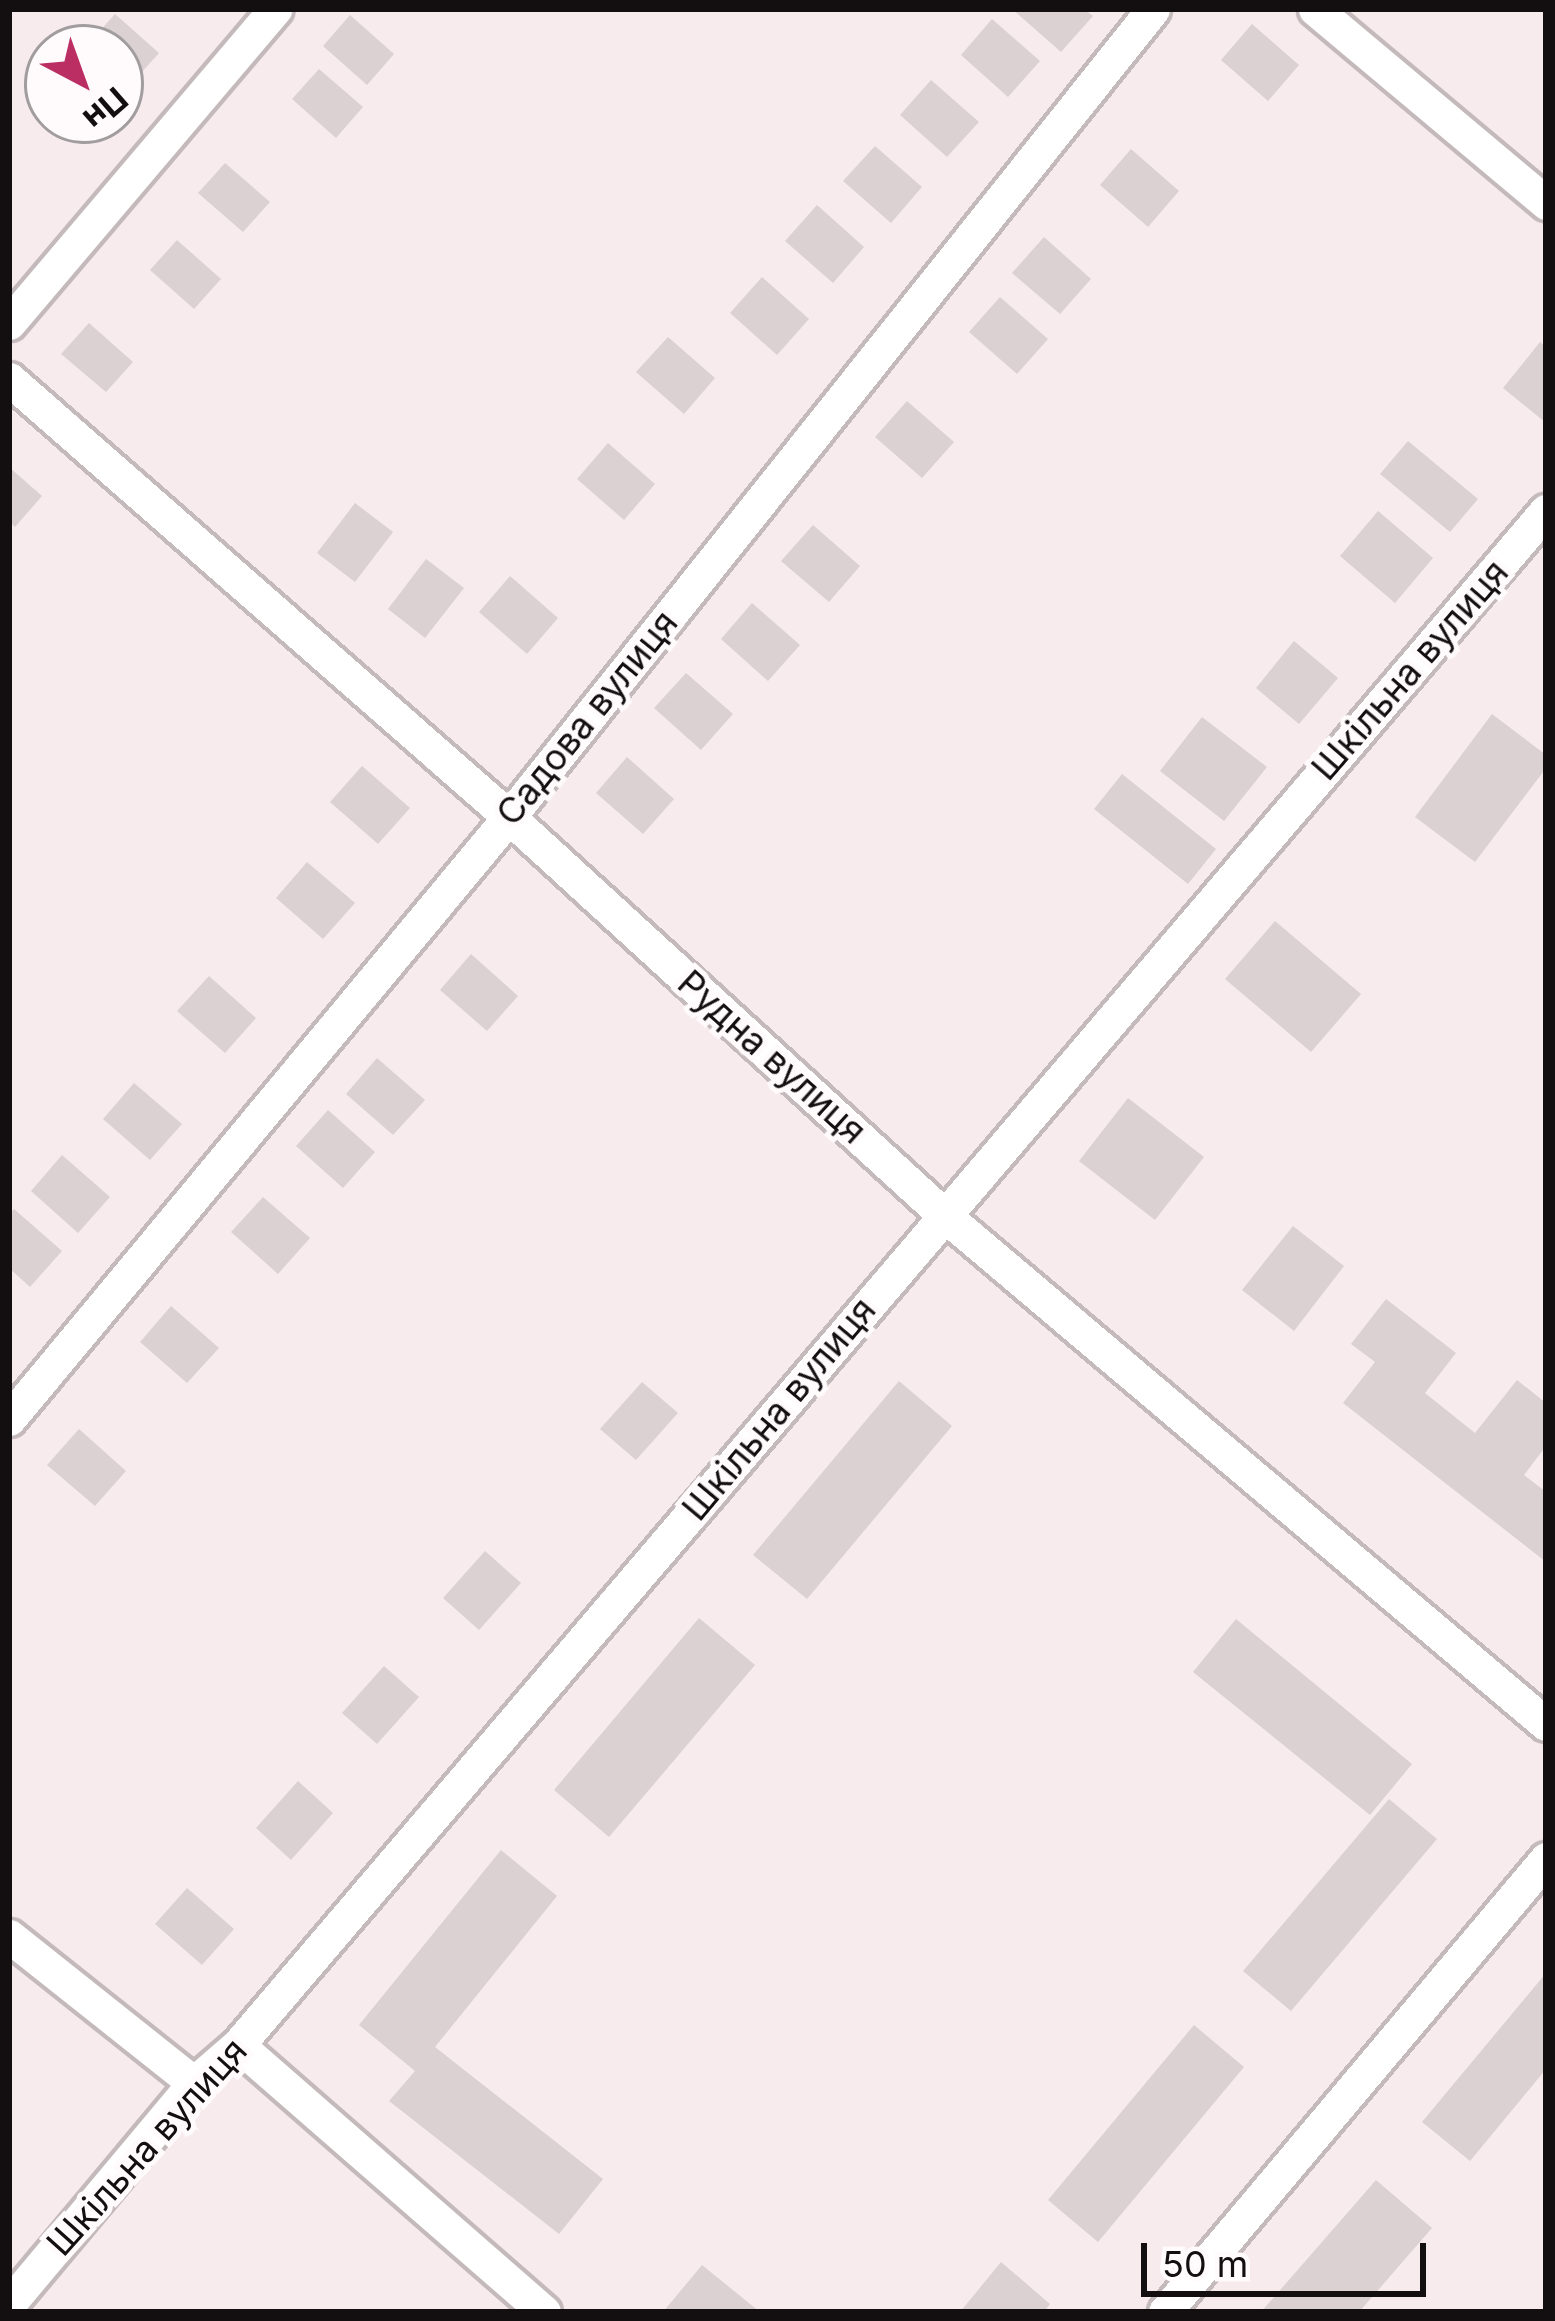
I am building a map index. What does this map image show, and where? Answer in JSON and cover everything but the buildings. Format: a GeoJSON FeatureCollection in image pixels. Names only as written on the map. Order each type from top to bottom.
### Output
{"type":"FeatureCollection","features":[{"type":"Feature","properties":{"kind":"street"},"geometry":{"type":"LineString","coordinates":[[9,322],[275,9]]}},
{"type":"Feature","properties":{"kind":"street","name":"Садова вулиця"},"geometry":{"type":"LineString","coordinates":[[9,1419],[508,817],[1153,9]]}},
{"type":"Feature","properties":{"kind":"street"},"geometry":{"type":"LineString","coordinates":[[1315,9],[1546,203]]}},
{"type":"Feature","properties":{"kind":"street","name":"Рудна вулиця"},"geometry":{"type":"LineString","coordinates":[[9,379],[508,817],[944,1215],[1546,1724]]}},
{"type":"Feature","properties":{"kind":"street","name":"Шкільна вулиця"},"geometry":{"type":"LineString","coordinates":[[9,2304],[194,2083],[238,2045],[1546,511]]}},
{"type":"Feature","properties":{"kind":"street"},"geometry":{"type":"LineString","coordinates":[[1165,2312],[1546,1859]]}},
{"type":"Feature","properties":{"kind":"street"},"geometry":{"type":"LineString","coordinates":[[9,1936],[194,2083]]}},
{"type":"Feature","properties":{"kind":"street"},"geometry":{"type":"LineString","coordinates":[[238,2045],[544,2312]]}}]}
